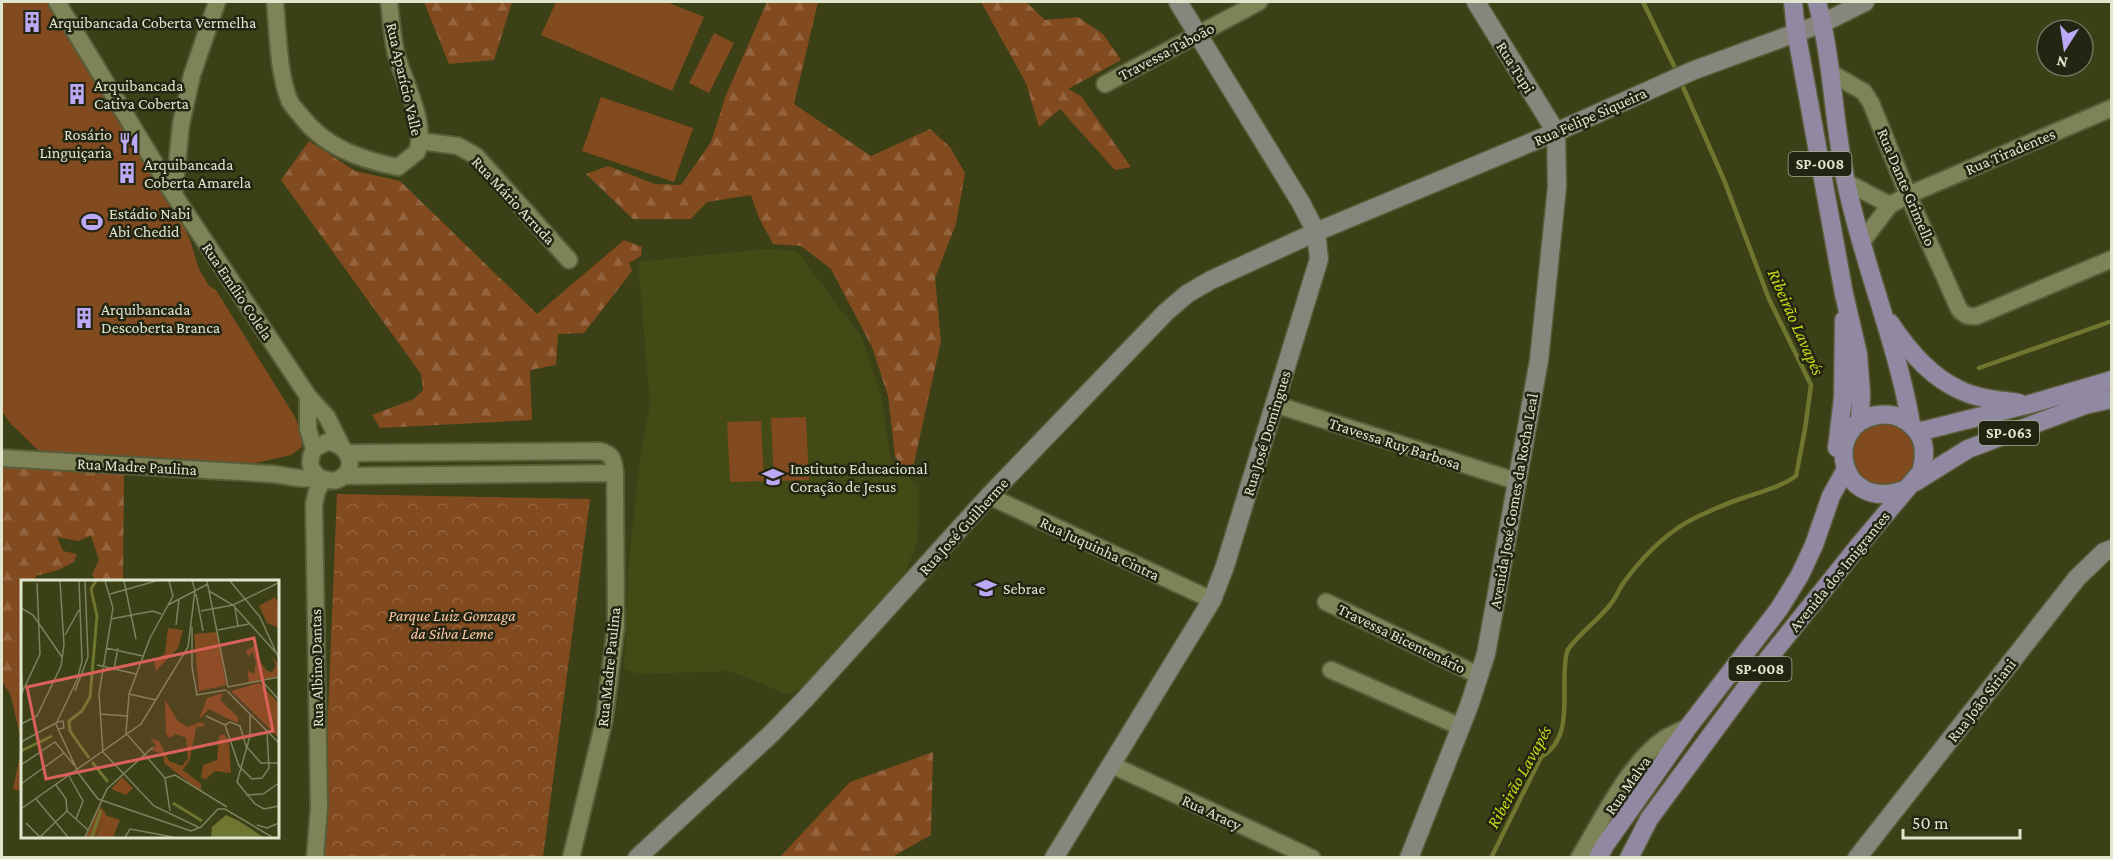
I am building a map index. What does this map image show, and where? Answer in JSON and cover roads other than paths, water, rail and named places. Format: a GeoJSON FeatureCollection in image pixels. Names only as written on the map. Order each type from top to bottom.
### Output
{"type":"FeatureCollection","features":[{"type":"Feature","properties":{"kind":"main road","name":"SP-008"},"geometry":{"type":"LineString","coordinates":[[1793,2],[1845,297],[1858,354],[1861,393],[1860,422],[1851,431],[1845,443],[1843,456],[1846,469],[1831,496]]}},
{"type":"Feature","properties":{"kind":"main road","name":"Avenida dos Imigrantes"},"geometry":{"type":"LineString","coordinates":[[1629,858],[1650,819],[1694,757],[1756,674],[1921,472],[1925,459],[1924,445],[1915,428],[1879,307],[1846,182],[1831,73],[1817,2]]}},
{"type":"Feature","properties":{"kind":"main road"},"geometry":{"type":"LineString","coordinates":[[1831,496],[1843,398],[1845,297]]}},
{"type":"Feature","properties":{"kind":"main road","name":"SP-063"},"geometry":{"type":"LineString","coordinates":[[1879,307],[1911,352],[1935,374],[1960,390],[1991,399],[2030,404]]}},
{"type":"Feature","properties":{"kind":"main road","name":"SP-063"},"geometry":{"type":"LineString","coordinates":[[1915,428],[2030,404],[2112,380]]}},
{"type":"Feature","properties":{"kind":"main road","name":"SP-063"},"geometry":{"type":"LineString","coordinates":[[1909,487],[1968,449],[2085,405],[2112,399]]}},
{"type":"Feature","properties":{"kind":"main road"},"geometry":{"type":"LineString","coordinates":[[1860,422],[1872,416],[1886,414],[1899,417],[1915,428]]}},
{"type":"Feature","properties":{"kind":"main road","name":"Avenida dos Imigrantes"},"geometry":{"type":"LineString","coordinates":[[1846,469],[1853,481],[1864,490],[1877,495],[1891,495],[1909,487]]}},
{"type":"Feature","properties":{"kind":"main road","name":"Avenida dos Imigrantes"},"geometry":{"type":"LineString","coordinates":[[1598,858],[1689,726],[1779,609],[1814,545],[1831,496]]}},
{"type":"Feature","properties":{"kind":"street","name":"Rua Emílio Colela"},"geometry":{"type":"LineString","coordinates":[[57,2],[174,195],[308,396],[327,417],[344,449]]}},
{"type":"Feature","properties":{"kind":"street"},"geometry":{"type":"LineString","coordinates":[[174,195],[181,124],[192,75],[217,2]]}},
{"type":"Feature","properties":{"kind":"street","name":"Rua Aparício Valle"},"geometry":{"type":"LineString","coordinates":[[275,2],[282,70],[291,103],[308,124],[332,144],[372,162],[398,166],[417,152],[420,132],[395,51],[389,2]]}},
{"type":"Feature","properties":{"kind":"street","name":"Rua José Domingues"},"geometry":{"type":"LineString","coordinates":[[1054,858],[1212,600],[1226,567],[1319,259],[1316,232],[1302,203],[1178,2]]}},
{"type":"Feature","properties":{"kind":"street","name":"Travessa Taboão"},"geometry":{"type":"LineString","coordinates":[[1105,84],[1259,2]]}},
{"type":"Feature","properties":{"kind":"street","name":"Rua Tupi"},"geometry":{"type":"LineString","coordinates":[[1476,2],[1556,132]]}},
{"type":"Feature","properties":{"kind":"street","name":"Rua Felipe Siqueira"},"geometry":{"type":"LineString","coordinates":[[1316,232],[1556,132],[1663,83],[1822,23],[1866,2]]}},
{"type":"Feature","properties":{"kind":"street","name":"Rua Dante Grimello"},"geometry":{"type":"LineString","coordinates":[[1831,73],[1864,92],[1872,103],[1908,195],[1959,309],[1966,316],[1977,316],[2112,260]]}},
{"type":"Feature","properties":{"kind":"street","name":"Rua Tiradentes"},"geometry":{"type":"LineString","coordinates":[[1890,205],[1908,195],[2112,108]]}},
{"type":"Feature","properties":{"kind":"street","name":"Avenida José Gomes da Rocha Leal"},"geometry":{"type":"LineString","coordinates":[[1409,858],[1461,727],[1486,654],[1539,360],[1557,187],[1556,132]]}},
{"type":"Feature","properties":{"kind":"street","name":"Rua Mário Arruda"},"geometry":{"type":"LineString","coordinates":[[420,141],[458,146],[476,156],[569,260]]}},
{"type":"Feature","properties":{"kind":"street"},"geometry":{"type":"LineString","coordinates":[[1846,182],[1890,205],[1861,243]]}},
{"type":"Feature","properties":{"kind":"street","name":"Rua José Guilherme"},"geometry":{"type":"LineString","coordinates":[[637,858],[771,734],[806,698],[989,496],[1166,312],[1187,294],[1211,280],[1316,232]]}},
{"type":"Feature","properties":{"kind":"street"},"geometry":{"type":"LineString","coordinates":[[308,396],[311,469],[321,479],[330,481],[343,476],[615,473],[614,459],[609,454],[600,451],[344,449],[327,442],[312,453]]}},
{"type":"Feature","properties":{"kind":"street","name":"Travessa Ruy Barbosa"},"geometry":{"type":"LineString","coordinates":[[1274,404],[1516,481]]}},
{"type":"Feature","properties":{"kind":"street"},"geometry":{"type":"LineString","coordinates":[[343,476],[348,470],[350,461],[344,449]]}},
{"type":"Feature","properties":{"kind":"street","name":"Rua Madre Paulina"},"geometry":{"type":"LineString","coordinates":[[272,474],[288,469],[312,453]]}},
{"type":"Feature","properties":{"kind":"street","name":"Rua Madre Paulina"},"geometry":{"type":"LineString","coordinates":[[3,456],[321,479]]}},
{"type":"Feature","properties":{"kind":"street","name":"Rua Madre Paulina"},"geometry":{"type":"LineString","coordinates":[[571,858],[604,721],[614,636],[615,473]]}},
{"type":"Feature","properties":{"kind":"street","name":"Rua Albino Dantas"},"geometry":{"type":"LineString","coordinates":[[315,858],[318,807],[314,504],[321,479]]}},
{"type":"Feature","properties":{"kind":"street","name":"Rua Juquinha Cintra"},"geometry":{"type":"LineString","coordinates":[[989,496],[1212,600]]}},
{"type":"Feature","properties":{"kind":"street","name":"Rua João Siriani"},"geometry":{"type":"LineString","coordinates":[[1857,858],[2077,578],[2104,552],[2112,549]]}},
{"type":"Feature","properties":{"kind":"street","name":"Travessa Bicentenário"},"geometry":{"type":"LineString","coordinates":[[1326,602],[1478,675]]}},
{"type":"Feature","properties":{"kind":"street"},"geometry":{"type":"LineString","coordinates":[[1331,670],[1461,727]]}},
{"type":"Feature","properties":{"kind":"street","name":"Rua Malva"},"geometry":{"type":"LineString","coordinates":[[1579,858],[1629,776],[1649,752],[1664,739],[1689,726]]}},
{"type":"Feature","properties":{"kind":"street","name":"Rua Aracy"},"geometry":{"type":"LineString","coordinates":[[1112,765],[1304,856]]}},
{"type":"Feature","properties":{"kind":"waterway","name":"Ribeirão Lavapés"},"geometry":{"type":"LineString","coordinates":[[1643,2],[1677,72]]}},
{"type":"Feature","properties":{"kind":"waterway","name":"Ribeirão Lavapés"},"geometry":{"type":"LineString","coordinates":[[1491,858],[1541,757],[1558,740],[1564,716],[1565,666],[1569,648],[1610,605],[1640,562],[1677,528],[1728,503],[1778,486],[1796,476],[1811,385],[1769,299],[1724,180],[1680,80]]}},
{"type":"Feature","properties":{"kind":"waterway"},"geometry":{"type":"LineString","coordinates":[[1979,368],[2112,321]]}},
{"type":"Feature","properties":{"kind":"place","name":"Arquibancada Coberta Vermelha"},"geometry":{"type":"Point","coordinates":[32,22]}},
{"type":"Feature","properties":{"kind":"place","name":"Arquibancada Cativa Coberta"},"geometry":{"type":"Point","coordinates":[77,94]}},
{"type":"Feature","properties":{"kind":"place","name":"Rosário Linguiçaria"},"geometry":{"type":"Point","coordinates":[129,143]}},
{"type":"Feature","properties":{"kind":"place","name":"Arquibancada Coberta Amarela"},"geometry":{"type":"Point","coordinates":[127,173]}},
{"type":"Feature","properties":{"kind":"place","name":"Estádio Nabi Abi Chedid"},"geometry":{"type":"Point","coordinates":[92,222]}},
{"type":"Feature","properties":{"kind":"place","name":"Arquibancada Descoberta Branca"},"geometry":{"type":"Point","coordinates":[84,318]}},
{"type":"Feature","properties":{"kind":"place","name":"Instituto Educacional Coração de Jesus"},"geometry":{"type":"Point","coordinates":[773,477]}},
{"type":"Feature","properties":{"kind":"place","name":"Sebrae"},"geometry":{"type":"Point","coordinates":[986,588]}},
{"type":"Feature","properties":{"kind":"park label","name":"Parque Luiz Gonzaga da Silva Leme"},"geometry":{"type":"Point","coordinates":[452,624]}}]}
